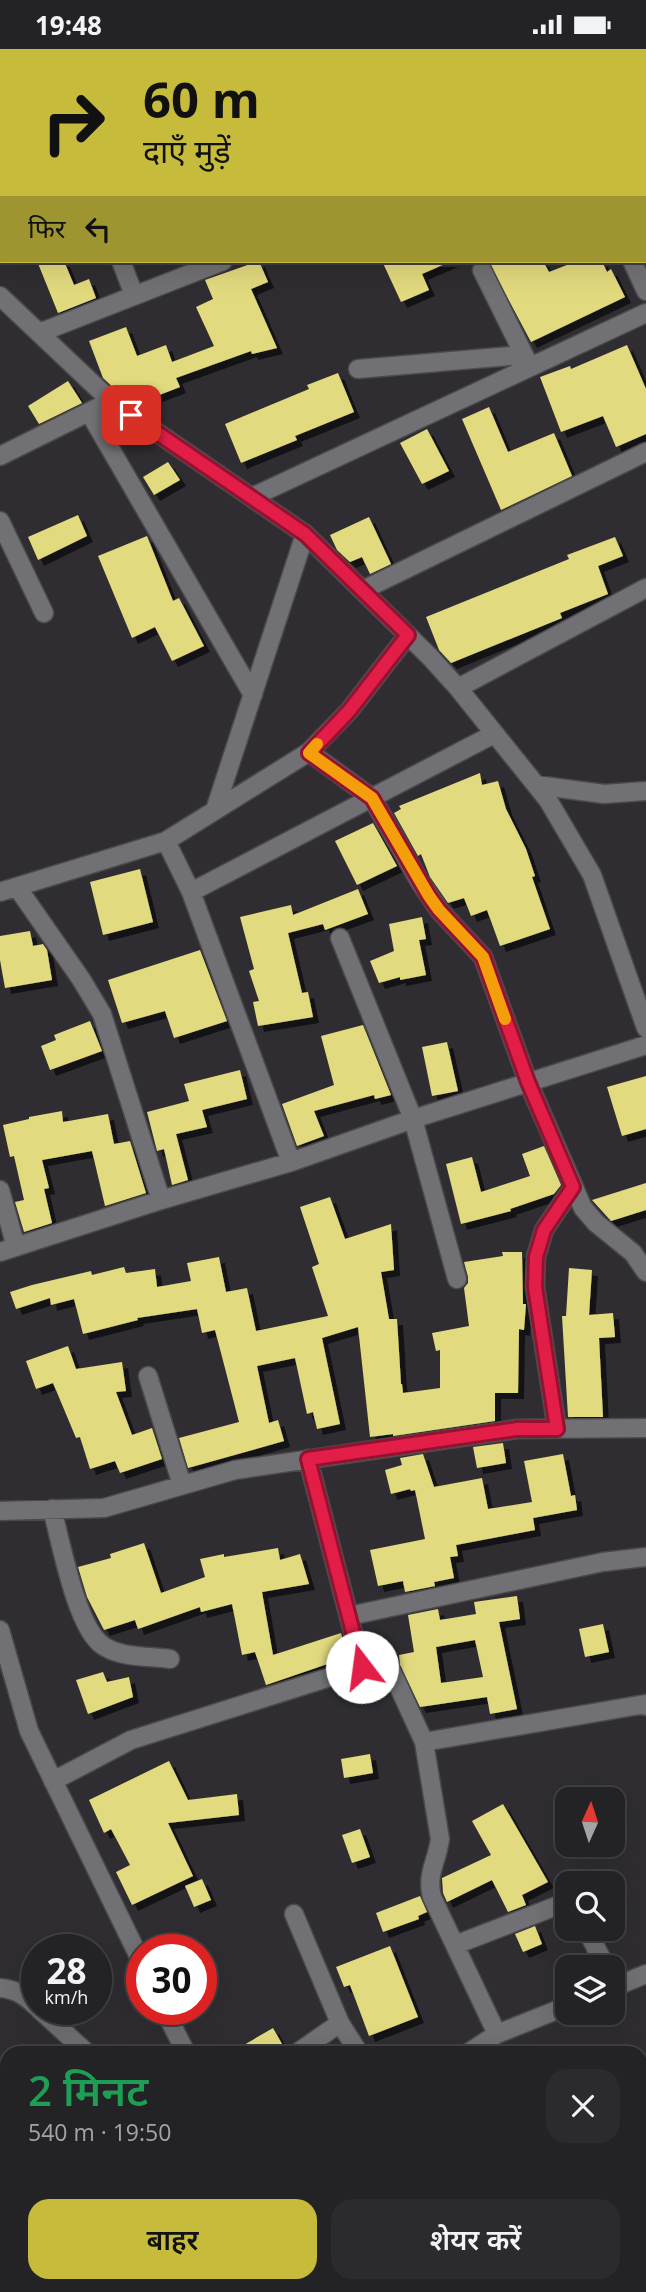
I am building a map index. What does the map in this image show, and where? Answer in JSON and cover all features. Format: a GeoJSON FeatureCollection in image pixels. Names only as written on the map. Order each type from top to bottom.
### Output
{"type":"FeatureCollection","features":[{"type":"Feature","properties":{"kind":"street"},"geometry":{"type":"LineString","coordinates":[[122,263],[134,295]]}},
{"type":"Feature","properties":{"kind":"street"},"geometry":{"type":"LineString","coordinates":[[39,333],[218,263]]}},
{"type":"Feature","properties":{"kind":"street"},"geometry":{"type":"LineString","coordinates":[[633,263],[646,291]]}},
{"type":"Feature","properties":{"kind":"street"},"geometry":{"type":"LineString","coordinates":[[482,270],[527,361]]}},
{"type":"Feature","properties":{"kind":"street"},"geometry":{"type":"LineString","coordinates":[[0,296],[111,401],[305,534],[458,688],[548,800],[592,875],[646,1028]]}},
{"type":"Feature","properties":{"kind":"street"},"geometry":{"type":"LineString","coordinates":[[252,497],[527,361],[646,313]]}},
{"type":"Feature","properties":{"kind":"street"},"geometry":{"type":"LineString","coordinates":[[359,369],[527,361]]}},
{"type":"Feature","properties":{"kind":"street"},"geometry":{"type":"LineString","coordinates":[[0,456],[111,401]]}},
{"type":"Feature","properties":{"kind":"street"},"geometry":{"type":"LineString","coordinates":[[89,412],[253,695]]}},
{"type":"Feature","properties":{"kind":"street"},"geometry":{"type":"LineString","coordinates":[[363,590],[646,452]]}},
{"type":"Feature","properties":{"kind":"street"},"geometry":{"type":"LineString","coordinates":[[0,521],[44,613]]}},
{"type":"Feature","properties":{"kind":"street"},"geometry":{"type":"LineString","coordinates":[[215,810],[305,534]]}},
{"type":"Feature","properties":{"kind":"street"},"geometry":{"type":"LineString","coordinates":[[458,688],[646,589]]}},
{"type":"Feature","properties":{"kind":"street"},"geometry":{"type":"LineString","coordinates":[[161,1200],[102,1014],[81,979],[9,890],[166,841],[309,753],[349,711],[408,635]]}},
{"type":"Feature","properties":{"kind":"street"},"geometry":{"type":"LineString","coordinates":[[191,892],[494,734]]}},
{"type":"Feature","properties":{"kind":"street"},"geometry":{"type":"LineString","coordinates":[[309,753],[372,798],[439,910],[483,957],[528,1082],[583,1208],[596,1223],[633,1253],[646,1272]]}},
{"type":"Feature","properties":{"kind":"street"},"geometry":{"type":"LineString","coordinates":[[536,785],[604,794],[646,791]]}},
{"type":"Feature","properties":{"kind":"street"},"geometry":{"type":"LineString","coordinates":[[166,841],[191,892],[291,1162]]}},
{"type":"Feature","properties":{"kind":"street"},"geometry":{"type":"LineString","coordinates":[[340,938],[413,1119],[457,1279]]}},
{"type":"Feature","properties":{"kind":"street"},"geometry":{"type":"LineString","coordinates":[[0,1190],[8,1250],[161,1200],[291,1162],[413,1119],[646,1045]]}},
{"type":"Feature","properties":{"kind":"street"},"geometry":{"type":"LineString","coordinates":[[557,1429],[535,1287],[536,1257],[544,1230],[573,1187]]}},
{"type":"Feature","properties":{"kind":"street"},"geometry":{"type":"LineString","coordinates":[[148,1376],[182,1485]]}},
{"type":"Feature","properties":{"kind":"street"},"geometry":{"type":"LineString","coordinates":[[0,1511],[104,1508],[235,1470],[517,1429],[646,1428]]}},
{"type":"Feature","properties":{"kind":"street"},"geometry":{"type":"LineString","coordinates":[[308,1459],[362,1667]]}},
{"type":"Feature","properties":{"kind":"street"},"geometry":{"type":"LineString","coordinates":[[52,1509],[79,1608],[89,1631],[102,1645],[121,1654],[170,1659]]}},
{"type":"Feature","properties":{"kind":"street"},"geometry":{"type":"LineString","coordinates":[[349,1616],[572,1569],[646,1557]]}},
{"type":"Feature","properties":{"kind":"street"},"geometry":{"type":"LineString","coordinates":[[0,1630],[29,1731],[128,1934]]}},
{"type":"Feature","properties":{"kind":"street"},"geometry":{"type":"LineString","coordinates":[[53,1781],[131,1739],[362,1667],[380,1667],[392,1672],[424,1742],[440,1839],[429,1883],[432,1898],[497,2034]]}},
{"type":"Feature","properties":{"kind":"street"},"geometry":{"type":"LineString","coordinates":[[424,1742],[646,1704]]}},
{"type":"Feature","properties":{"kind":"street"},"geometry":{"type":"LineString","coordinates":[[455,1945],[555,1907]]}},
{"type":"Feature","properties":{"kind":"street"},"geometry":{"type":"LineString","coordinates":[[295,1914],[340,2023],[355,2046]]}},
{"type":"Feature","properties":{"kind":"street"},"geometry":{"type":"LineString","coordinates":[[625,1981],[646,1974]]}},
{"type":"Feature","properties":{"kind":"street"},"geometry":{"type":"LineString","coordinates":[[0,1988],[21,1993]]}},
{"type":"Feature","properties":{"kind":"street"},"geometry":{"type":"LineString","coordinates":[[479,2046],[497,2034],[555,2011]]}},
{"type":"Feature","properties":{"kind":"street"},"geometry":{"type":"LineString","coordinates":[[307,2046],[340,2023]]}},
{"type":"Feature","properties":{"kind":"street"},"geometry":{"type":"LineString","coordinates":[[57,2025],[79,2046]]}},
{"type":"Feature","properties":{"kind":"street"},"geometry":{"type":"LineString","coordinates":[[172,2025],[182,2046]]}},
{"type":"Feature","properties":{"kind":"building"},"geometry":{"type":"Polygon","coordinates":[[[38,263],[65,263],[74,285],[89,279],[96,298],[58,313],[38,263]]]}},
{"type":"Feature","properties":{"kind":"building"},"geometry":{"type":"Polygon","coordinates":[[[260,263],[268,282],[251,289],[277,348],[252,354],[251,351],[176,378],[180,387],[136,404],[126,397],[121,388],[116,390],[103,378],[89,341],[126,327],[137,356],[166,345],[172,362],[214,346],[196,307],[213,299],[205,280],[260,263]]]}},
{"type":"Feature","properties":{"kind":"building"},"geometry":{"type":"Polygon","coordinates":[[[383,263],[447,263],[422,274],[429,290],[401,302],[383,263]]]}},
{"type":"Feature","properties":{"kind":"building"},"geometry":{"type":"Polygon","coordinates":[[[489,263],[544,263],[549,272],[572,263],[603,263],[607,272],[611,269],[625,297],[531,342],[489,263]]]}},
{"type":"Feature","properties":{"kind":"building"},"geometry":{"type":"Polygon","coordinates":[[[627,345],[646,389],[646,434],[616,447],[603,416],[561,432],[540,377],[570,366],[571,369],[627,345]]]}},
{"type":"Feature","properties":{"kind":"building"},"geometry":{"type":"Polygon","coordinates":[[[338,373],[354,412],[295,436],[297,440],[241,463],[225,424],[309,389],[307,385],[338,373]]]}},
{"type":"Feature","properties":{"kind":"building"},"geometry":{"type":"Polygon","coordinates":[[[68,381],[82,403],[39,424],[28,406],[68,381]]]}},
{"type":"Feature","properties":{"kind":"building"},"geometry":{"type":"Polygon","coordinates":[[[489,407],[508,452],[554,433],[572,476],[501,510],[462,419],[489,407]]]}},
{"type":"Feature","properties":{"kind":"building"},"geometry":{"type":"Polygon","coordinates":[[[427,429],[449,471],[422,484],[400,443],[427,429]]]}},
{"type":"Feature","properties":{"kind":"building"},"geometry":{"type":"Polygon","coordinates":[[[168,462],[180,480],[154,495],[143,477],[168,462]]]}},
{"type":"Feature","properties":{"kind":"building"},"geometry":{"type":"Polygon","coordinates":[[[78,515],[87,536],[38,560],[28,537],[78,515]]]}},
{"type":"Feature","properties":{"kind":"building"},"geometry":{"type":"Polygon","coordinates":[[[369,517],[391,564],[370,574],[362,557],[350,562],[337,550],[330,535],[369,517]]]}},
{"type":"Feature","properties":{"kind":"building"},"geometry":{"type":"Polygon","coordinates":[[[147,536],[173,601],[179,598],[204,646],[172,661],[155,627],[132,638],[98,556],[147,536]]]}},
{"type":"Feature","properties":{"kind":"building"},"geometry":{"type":"Polygon","coordinates":[[[615,537],[623,556],[598,566],[608,594],[560,613],[562,618],[451,663],[439,650],[426,617],[569,559],[567,555],[615,537]]]}},
{"type":"Feature","properties":{"kind":"building"},"geometry":{"type":"Polygon","coordinates":[[[480,773],[482,785],[498,781],[506,809],[526,849],[535,876],[532,877],[550,929],[500,946],[487,910],[471,916],[464,898],[448,903],[394,813],[401,809],[399,806],[480,773]]]}},
{"type":"Feature","properties":{"kind":"building"},"geometry":{"type":"Polygon","coordinates":[[[373,823],[397,866],[357,885],[335,841],[373,823]]]}},
{"type":"Feature","properties":{"kind":"building"},"geometry":{"type":"Polygon","coordinates":[[[140,869],[153,922],[103,935],[90,882],[140,869]]]}},
{"type":"Feature","properties":{"kind":"building"},"geometry":{"type":"Polygon","coordinates":[[[358,889],[368,914],[325,930],[323,924],[288,933],[302,993],[308,992],[313,1017],[258,1026],[253,1002],[259,1001],[249,971],[254,969],[240,917],[291,905],[293,915],[358,889]]]}},
{"type":"Feature","properties":{"kind":"building"},"geometry":{"type":"Polygon","coordinates":[[[422,917],[426,939],[419,940],[426,975],[400,980],[400,977],[379,983],[370,961],[394,951],[389,924],[422,917]]]}},
{"type":"Feature","properties":{"kind":"building"},"geometry":{"type":"Polygon","coordinates":[[[30,931],[33,946],[43,944],[47,950],[52,980],[5,988],[0,960],[0,936],[30,931]]]}},
{"type":"Feature","properties":{"kind":"building"},"geometry":{"type":"Polygon","coordinates":[[[200,950],[227,1021],[174,1038],[165,1011],[122,1023],[108,980],[200,950]]]}},
{"type":"Feature","properties":{"kind":"building"},"geometry":{"type":"Polygon","coordinates":[[[90,1021],[102,1051],[50,1070],[41,1046],[56,1040],[54,1035],[90,1021]]]}},
{"type":"Feature","properties":{"kind":"building"},"geometry":{"type":"Polygon","coordinates":[[[363,1025],[391,1095],[375,1099],[374,1095],[314,1111],[324,1136],[297,1146],[282,1104],[334,1085],[321,1036],[363,1025]]]}},
{"type":"Feature","properties":{"kind":"building"},"geometry":{"type":"Polygon","coordinates":[[[447,1042],[458,1091],[432,1096],[422,1047],[447,1042]]]}},
{"type":"Feature","properties":{"kind":"building"},"geometry":{"type":"Polygon","coordinates":[[[240,1070],[247,1099],[202,1110],[207,1127],[176,1134],[188,1180],[172,1185],[164,1149],[157,1151],[147,1112],[189,1101],[184,1084],[240,1070]]]}},
{"type":"Feature","properties":{"kind":"building"},"geometry":{"type":"Polygon","coordinates":[[[646,1076],[646,1129],[622,1136],[607,1087],[646,1076]]]}},
{"type":"Feature","properties":{"kind":"building"},"geometry":{"type":"Polygon","coordinates":[[[62,1111],[63,1122],[108,1114],[114,1144],[130,1141],[146,1193],[105,1206],[92,1151],[42,1160],[49,1188],[44,1189],[52,1223],[24,1232],[15,1202],[24,1200],[14,1156],[10,1157],[3,1125],[62,1111]]]}},
{"type":"Feature","properties":{"kind":"building"},"geometry":{"type":"Polygon","coordinates":[[[544,1146],[561,1185],[554,1194],[510,1209],[511,1211],[461,1224],[446,1164],[472,1157],[481,1192],[530,1176],[522,1154],[544,1146]]]}},
{"type":"Feature","properties":{"kind":"building"},"geometry":{"type":"Polygon","coordinates":[[[646,1183],[646,1210],[611,1221],[592,1200],[646,1183]]]}},
{"type":"Feature","properties":{"kind":"building"},"geometry":{"type":"Polygon","coordinates":[[[330,1197],[345,1239],[391,1224],[394,1270],[381,1272],[389,1319],[397,1319],[403,1393],[440,1388],[440,1350],[436,1351],[432,1333],[469,1326],[464,1288],[468,1277],[464,1262],[503,1256],[502,1252],[522,1252],[523,1304],[526,1304],[524,1330],[519,1329],[518,1393],[495,1393],[495,1421],[370,1437],[358,1327],[322,1338],[340,1424],[317,1429],[313,1412],[307,1414],[295,1358],[257,1366],[269,1423],[278,1420],[284,1441],[188,1468],[179,1438],[239,1422],[215,1330],[202,1333],[197,1309],[137,1318],[138,1320],[83,1334],[74,1299],[51,1305],[50,1298],[16,1309],[10,1292],[91,1271],[92,1275],[124,1267],[126,1273],[155,1269],[157,1287],[191,1281],[187,1263],[219,1257],[226,1292],[247,1288],[256,1331],[328,1316],[312,1267],[319,1264],[300,1207],[330,1197]]]}},
{"type":"Feature","properties":{"kind":"building"},"geometry":{"type":"Polygon","coordinates":[[[569,1268],[592,1270],[589,1315],[613,1313],[615,1337],[599,1338],[603,1417],[568,1417],[562,1316],[566,1316],[569,1268]]]}},
{"type":"Feature","properties":{"kind":"building"},"geometry":{"type":"Polygon","coordinates":[[[68,1346],[76,1369],[122,1362],[126,1391],[116,1392],[132,1435],[152,1428],[162,1459],[120,1473],[115,1461],[90,1469],[80,1437],[76,1438],[53,1383],[36,1389],[26,1361],[68,1346]]]}},
{"type":"Feature","properties":{"kind":"building"},"geometry":{"type":"Polygon","coordinates":[[[503,1443],[506,1463],[477,1468],[473,1447],[503,1443]]]}},
{"type":"Feature","properties":{"kind":"building"},"geometry":{"type":"Polygon","coordinates":[[[423,1454],[434,1487],[482,1478],[488,1509],[532,1502],[524,1461],[563,1454],[571,1496],[575,1495],[577,1510],[533,1518],[535,1530],[456,1545],[458,1556],[450,1557],[454,1578],[434,1582],[435,1586],[405,1592],[403,1581],[378,1586],[370,1550],[425,1539],[415,1490],[391,1494],[385,1470],[402,1465],[400,1458],[423,1454]]]}},
{"type":"Feature","properties":{"kind":"building"},"geometry":{"type":"Polygon","coordinates":[[[144,1543],[161,1593],[205,1577],[200,1559],[278,1548],[280,1560],[300,1554],[309,1584],[262,1592],[273,1655],[341,1633],[348,1657],[266,1685],[255,1652],[242,1655],[232,1604],[201,1612],[200,1607],[138,1629],[135,1620],[104,1630],[87,1597],[78,1567],[111,1558],[110,1554],[144,1543]]]}},
{"type":"Feature","properties":{"kind":"building"},"geometry":{"type":"Polygon","coordinates":[[[517,1596],[520,1619],[499,1622],[517,1709],[490,1714],[487,1697],[420,1707],[400,1665],[399,1655],[414,1652],[408,1615],[438,1609],[440,1620],[476,1614],[474,1602],[517,1596]],[[475,1640],[436,1647],[441,1683],[483,1677],[475,1640]]]}},
{"type":"Feature","properties":{"kind":"building"},"geometry":{"type":"Polygon","coordinates":[[[603,1624],[609,1652],[585,1657],[579,1629],[603,1624]]]}},
{"type":"Feature","properties":{"kind":"building"},"geometry":{"type":"Polygon","coordinates":[[[103,1672],[107,1682],[129,1677],[133,1697],[88,1714],[76,1680],[103,1672]]]}},
{"type":"Feature","properties":{"kind":"building"},"geometry":{"type":"Polygon","coordinates":[[[370,1754],[373,1773],[344,1778],[341,1759],[370,1754]]]}},
{"type":"Feature","properties":{"kind":"building"},"geometry":{"type":"Polygon","coordinates":[[[169,1761],[188,1800],[237,1794],[239,1815],[168,1823],[193,1876],[132,1905],[116,1872],[130,1865],[111,1829],[104,1833],[89,1800],[169,1761]]]}},
{"type":"Feature","properties":{"kind":"building"},"geometry":{"type":"Polygon","coordinates":[[[503,1804],[548,1882],[522,1895],[526,1905],[508,1912],[492,1880],[447,1902],[442,1878],[491,1855],[472,1821],[503,1804]]]}},
{"type":"Feature","properties":{"kind":"building"},"geometry":{"type":"Polygon","coordinates":[[[360,1829],[370,1857],[352,1863],[342,1835],[360,1829]]]}},
{"type":"Feature","properties":{"kind":"building"},"geometry":{"type":"Polygon","coordinates":[[[202,1879],[211,1900],[194,1907],[185,1886],[202,1879]]]}},
{"type":"Feature","properties":{"kind":"building"},"geometry":{"type":"Polygon","coordinates":[[[420,1896],[427,1912],[418,1916],[419,1919],[383,1932],[376,1913],[420,1896]]]}},
{"type":"Feature","properties":{"kind":"building"},"geometry":{"type":"Polygon","coordinates":[[[535,1926],[542,1944],[523,1952],[515,1934],[535,1926]]]}},
{"type":"Feature","properties":{"kind":"building"},"geometry":{"type":"Polygon","coordinates":[[[390,1946],[418,2017],[369,2036],[350,1985],[344,1987],[336,1967],[390,1946]]]}},
{"type":"Feature","properties":{"kind":"building"},"geometry":{"type":"Polygon","coordinates":[[[273,2028],[282,2044],[278,2046],[242,2046],[273,2028]]]}},
{"type":"Feature","properties":{"kind":"slow traffic"},"geometry":{"type":"LineString","coordinates":[[317,744],[309,753],[372,798],[429,896],[483,957],[505,1019]]}},
{"type":"Feature","properties":{"kind":"route"},"geometry":{"type":"LineString","coordinates":[[131,415],[305,534],[408,635],[349,711],[309,753],[372,798],[429,896],[483,957],[528,1082],[573,1187],[544,1230],[536,1257],[535,1287],[557,1429],[517,1429],[308,1459],[362,1667]]}}]}
